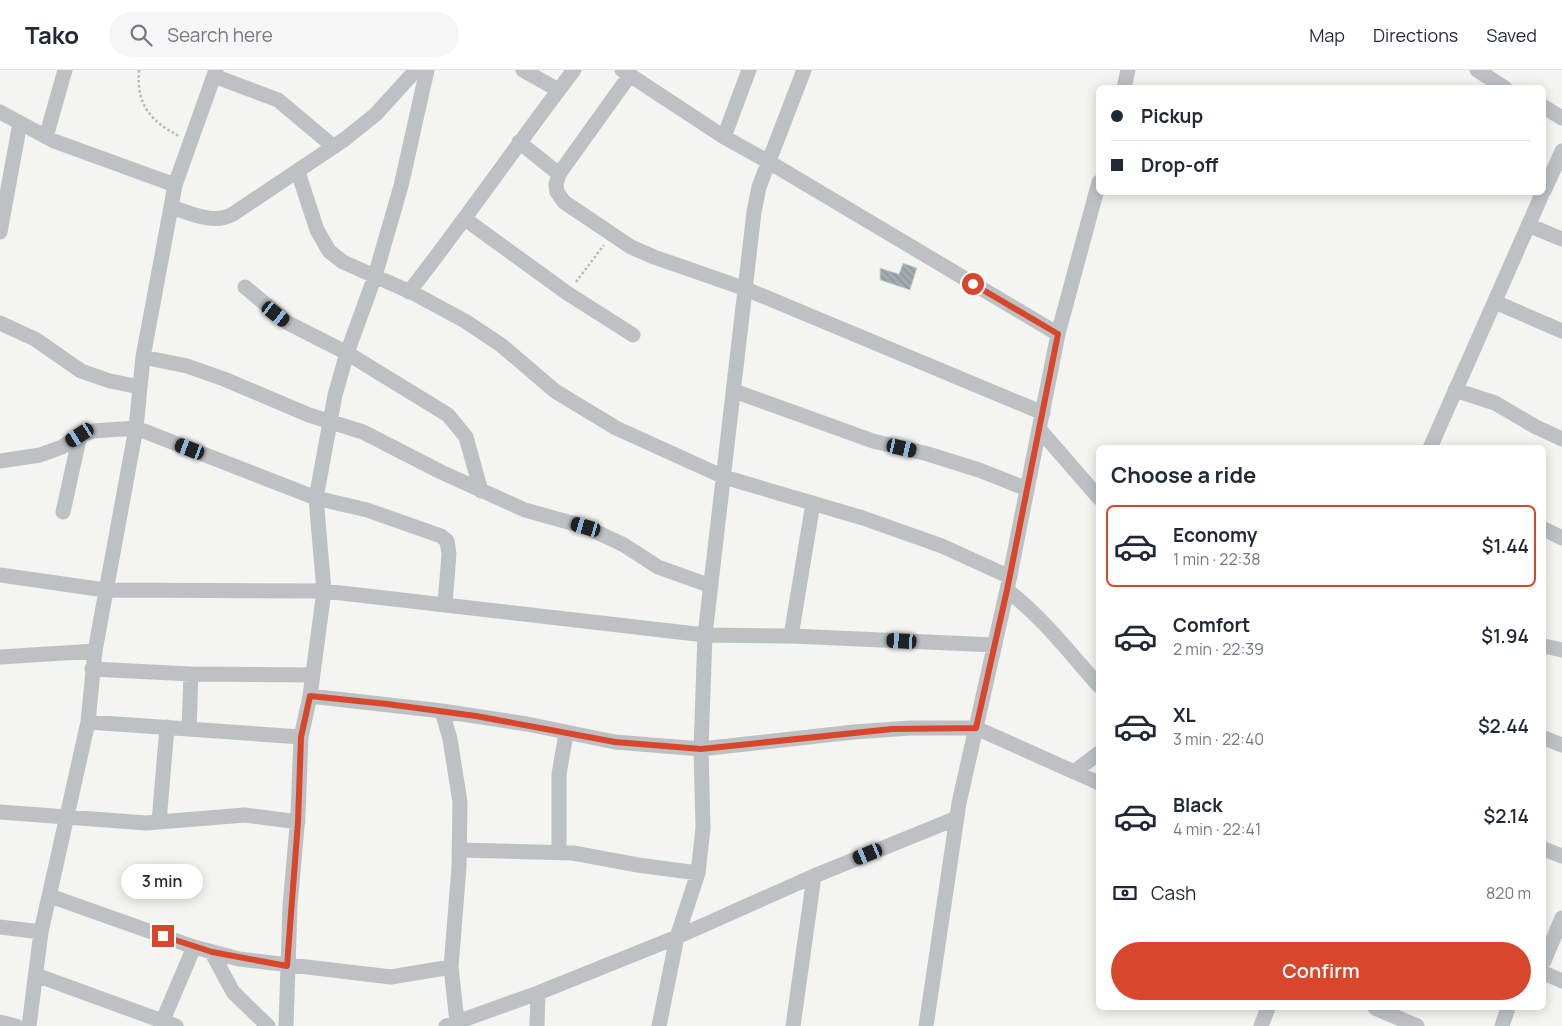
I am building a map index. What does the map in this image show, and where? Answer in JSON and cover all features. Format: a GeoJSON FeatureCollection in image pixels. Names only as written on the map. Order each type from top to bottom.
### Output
{"type":"FeatureCollection","features":[{"type":"Feature","properties":{"kind":"street"},"geometry":{"type":"LineString","coordinates":[[46,136],[65,70]]}},
{"type":"Feature","properties":{"kind":"street"},"geometry":{"type":"LineString","coordinates":[[286,1026],[287,966],[298,822],[301,737],[310,696],[324,591],[316,498],[330,421],[347,353],[375,276],[401,186],[427,70]]}},
{"type":"Feature","properties":{"kind":"street"},"geometry":{"type":"LineString","coordinates":[[523,70],[558,90]]}},
{"type":"Feature","properties":{"kind":"street"},"geometry":{"type":"LineString","coordinates":[[409,292],[574,70]]}},
{"type":"Feature","properties":{"kind":"street"},"geometry":{"type":"LineString","coordinates":[[724,137],[749,70]]}},
{"type":"Feature","properties":{"kind":"street"},"geometry":{"type":"LineString","coordinates":[[659,1026],[677,937],[691,900],[698,873],[703,828],[704,788],[701,749],[705,635],[756,199],[804,70]]}},
{"type":"Feature","properties":{"kind":"street"},"geometry":{"type":"LineString","coordinates":[[1125,85],[1128,70]]}},
{"type":"Feature","properties":{"kind":"street"},"geometry":{"type":"LineString","coordinates":[[1477,70],[1500,85]]}},
{"type":"Feature","properties":{"kind":"street"},"geometry":{"type":"LineString","coordinates":[[171,207],[210,218],[226,218],[298,172],[376,114],[408,72]]}},
{"type":"Feature","properties":{"kind":"street"},"geometry":{"type":"LineString","coordinates":[[1043,413],[746,289],[654,257],[611,236],[564,202],[557,192],[556,184],[559,174],[626,72],[724,137],[1058,334]]}},
{"type":"Feature","properties":{"kind":"street"},"geometry":{"type":"LineString","coordinates":[[29,1026],[41,932],[88,722],[92,669],[136,428],[144,357],[175,185],[215,73],[278,100],[334,147]]}},
{"type":"Feature","properties":{"kind":"street"},"geometry":{"type":"LineString","coordinates":[[1546,108],[1562,118]]}},
{"type":"Feature","properties":{"kind":"street"},"geometry":{"type":"LineString","coordinates":[[0,112],[46,136],[175,185]]}},
{"type":"Feature","properties":{"kind":"street"},"geometry":{"type":"LineString","coordinates":[[0,232],[20,123]]}},
{"type":"Feature","properties":{"kind":"street"},"geometry":{"type":"LineString","coordinates":[[519,142],[559,174]]}},
{"type":"Feature","properties":{"kind":"street"},"geometry":{"type":"LineString","coordinates":[[1546,186],[1562,151]]}},
{"type":"Feature","properties":{"kind":"street"},"geometry":{"type":"LineString","coordinates":[[298,172],[317,230],[329,251],[343,262],[409,292],[472,326],[500,345],[555,390],[616,428],[724,477],[863,518],[942,546],[1008,584],[1054,633],[1096,682]]}},
{"type":"Feature","properties":{"kind":"street"},"geometry":{"type":"LineString","coordinates":[[926,1026],[957,818],[1008,584],[1058,334],[1096,193]]}},
{"type":"Feature","properties":{"kind":"street"},"geometry":{"type":"LineString","coordinates":[[1431,445],[1542,195]]}},
{"type":"Feature","properties":{"kind":"street"},"geometry":{"type":"LineString","coordinates":[[465,219],[567,293],[633,334]]}},
{"type":"Feature","properties":{"kind":"street"},"geometry":{"type":"LineString","coordinates":[[1528,225],[1562,240]]}},
{"type":"Feature","properties":{"kind":"street"},"geometry":{"type":"LineString","coordinates":[[245,287],[288,323],[347,353],[448,415],[466,437],[481,491]]}},
{"type":"Feature","properties":{"kind":"street"},"geometry":{"type":"LineString","coordinates":[[1495,302],[1562,331]]}},
{"type":"Feature","properties":{"kind":"street"},"geometry":{"type":"LineString","coordinates":[[0,323],[35,338],[81,370],[110,381],[140,386]]}},
{"type":"Feature","properties":{"kind":"street"},"geometry":{"type":"LineString","coordinates":[[144,357],[187,366],[224,378],[309,415],[363,432],[481,491],[525,510],[592,529],[624,545],[658,567],[711,586]]}},
{"type":"Feature","properties":{"kind":"street"},"geometry":{"type":"LineString","coordinates":[[1455,390],[1494,402],[1536,427],[1562,439]]}},
{"type":"Feature","properties":{"kind":"street"},"geometry":{"type":"LineString","coordinates":[[734,391],[873,441],[928,454],[979,470],[1027,489]]}},
{"type":"Feature","properties":{"kind":"street"},"geometry":{"type":"LineString","coordinates":[[0,461],[40,455],[62,447],[80,435],[104,428],[136,428],[316,498],[367,510],[428,531],[447,541],[449,554],[445,604]]}},
{"type":"Feature","properties":{"kind":"street"},"geometry":{"type":"LineString","coordinates":[[1040,430],[1096,495]]}},
{"type":"Feature","properties":{"kind":"street"},"geometry":{"type":"LineString","coordinates":[[63,512],[80,435]]}},
{"type":"Feature","properties":{"kind":"street"},"geometry":{"type":"LineString","coordinates":[[791,636],[813,503]]}},
{"type":"Feature","properties":{"kind":"street"},"geometry":{"type":"LineString","coordinates":[[1546,530],[1562,538]]}},
{"type":"Feature","properties":{"kind":"street"},"geometry":{"type":"LineString","coordinates":[[0,576],[105,590],[324,591],[705,635],[791,636],[995,645]]}},
{"type":"Feature","properties":{"kind":"street"},"geometry":{"type":"LineString","coordinates":[[1546,646],[1562,650]]}},
{"type":"Feature","properties":{"kind":"street"},"geometry":{"type":"LineString","coordinates":[[0,657],[95,651]]}},
{"type":"Feature","properties":{"kind":"street"},"geometry":{"type":"LineString","coordinates":[[92,669],[191,674],[313,675]]}},
{"type":"Feature","properties":{"kind":"street"},"geometry":{"type":"LineString","coordinates":[[189,730],[191,674]]}},
{"type":"Feature","properties":{"kind":"street"},"geometry":{"type":"LineString","coordinates":[[310,696],[442,711],[527,724],[566,734],[615,742],[701,749],[863,731],[910,728],[976,728],[1096,781]]}},
{"type":"Feature","properties":{"kind":"street"},"geometry":{"type":"LineString","coordinates":[[442,711],[450,739],[460,802],[459,850],[451,967],[452,1024],[538,993],[677,937],[814,876],[957,818]]}},
{"type":"Feature","properties":{"kind":"street"},"geometry":{"type":"LineString","coordinates":[[88,722],[301,737]]}},
{"type":"Feature","properties":{"kind":"street"},"geometry":{"type":"LineString","coordinates":[[159,822],[167,727]]}},
{"type":"Feature","properties":{"kind":"street"},"geometry":{"type":"LineString","coordinates":[[559,852],[559,774],[566,734]]}},
{"type":"Feature","properties":{"kind":"street"},"geometry":{"type":"LineString","coordinates":[[1546,739],[1562,745]]}},
{"type":"Feature","properties":{"kind":"street"},"geometry":{"type":"LineString","coordinates":[[1074,772],[1096,755]]}},
{"type":"Feature","properties":{"kind":"street"},"geometry":{"type":"LineString","coordinates":[[0,812],[159,822],[245,815],[298,822]]}},
{"type":"Feature","properties":{"kind":"street"},"geometry":{"type":"LineString","coordinates":[[459,850],[559,852],[698,873]]}},
{"type":"Feature","properties":{"kind":"street"},"geometry":{"type":"LineString","coordinates":[[1546,850],[1562,856]]}},
{"type":"Feature","properties":{"kind":"street"},"geometry":{"type":"LineString","coordinates":[[793,1026],[814,876]]}},
{"type":"Feature","properties":{"kind":"street"},"geometry":{"type":"LineString","coordinates":[[50,896],[194,947],[287,966],[391,977],[451,967]]}},
{"type":"Feature","properties":{"kind":"street"},"geometry":{"type":"LineString","coordinates":[[1546,956],[1562,918]]}},
{"type":"Feature","properties":{"kind":"street"},"geometry":{"type":"LineString","coordinates":[[0,927],[41,932]]}},
{"type":"Feature","properties":{"kind":"street"},"geometry":{"type":"LineString","coordinates":[[36,975],[169,1023],[194,947]]}},
{"type":"Feature","properties":{"kind":"street"},"geometry":{"type":"LineString","coordinates":[[212,952],[233,992],[268,1026]]}},
{"type":"Feature","properties":{"kind":"street"},"geometry":{"type":"LineString","coordinates":[[1546,974],[1562,981]]}},
{"type":"Feature","properties":{"kind":"street"},"geometry":{"type":"LineString","coordinates":[[537,1026],[538,993]]}},
{"type":"Feature","properties":{"kind":"street"},"geometry":{"type":"LineString","coordinates":[[1261,1026],[1267,1010]]}},
{"type":"Feature","properties":{"kind":"street"},"geometry":{"type":"LineString","coordinates":[[1380,1010],[1417,1026]]}},
{"type":"Feature","properties":{"kind":"street"},"geometry":{"type":"LineString","coordinates":[[1502,1026],[1507,1010]]}},
{"type":"Feature","properties":{"kind":"street"},"geometry":{"type":"LineString","coordinates":[[0,1022],[16,1026]]}},
{"type":"Feature","properties":{"kind":"path"},"geometry":{"type":"LineString","coordinates":[[140,70],[140,93],[146,110],[160,126],[191,142]]}},
{"type":"Feature","properties":{"kind":"path"},"geometry":{"type":"LineString","coordinates":[[567,293],[611,236]]}},
{"type":"Feature","properties":{"kind":"building"},"geometry":{"type":"Polygon","coordinates":[[[903,263],[917,268],[910,290],[880,280],[880,268],[899,274],[903,263]]]}},
{"type":"Feature","properties":{"kind":"route"},"geometry":{"type":"LineString","coordinates":[[163,936],[239,959],[287,966],[290,906],[298,822],[301,737],[310,696],[476,716],[527,724],[566,734],[615,742],[701,749],[892,729],[976,728],[1007,590],[1058,334],[973,284]]}}]}
